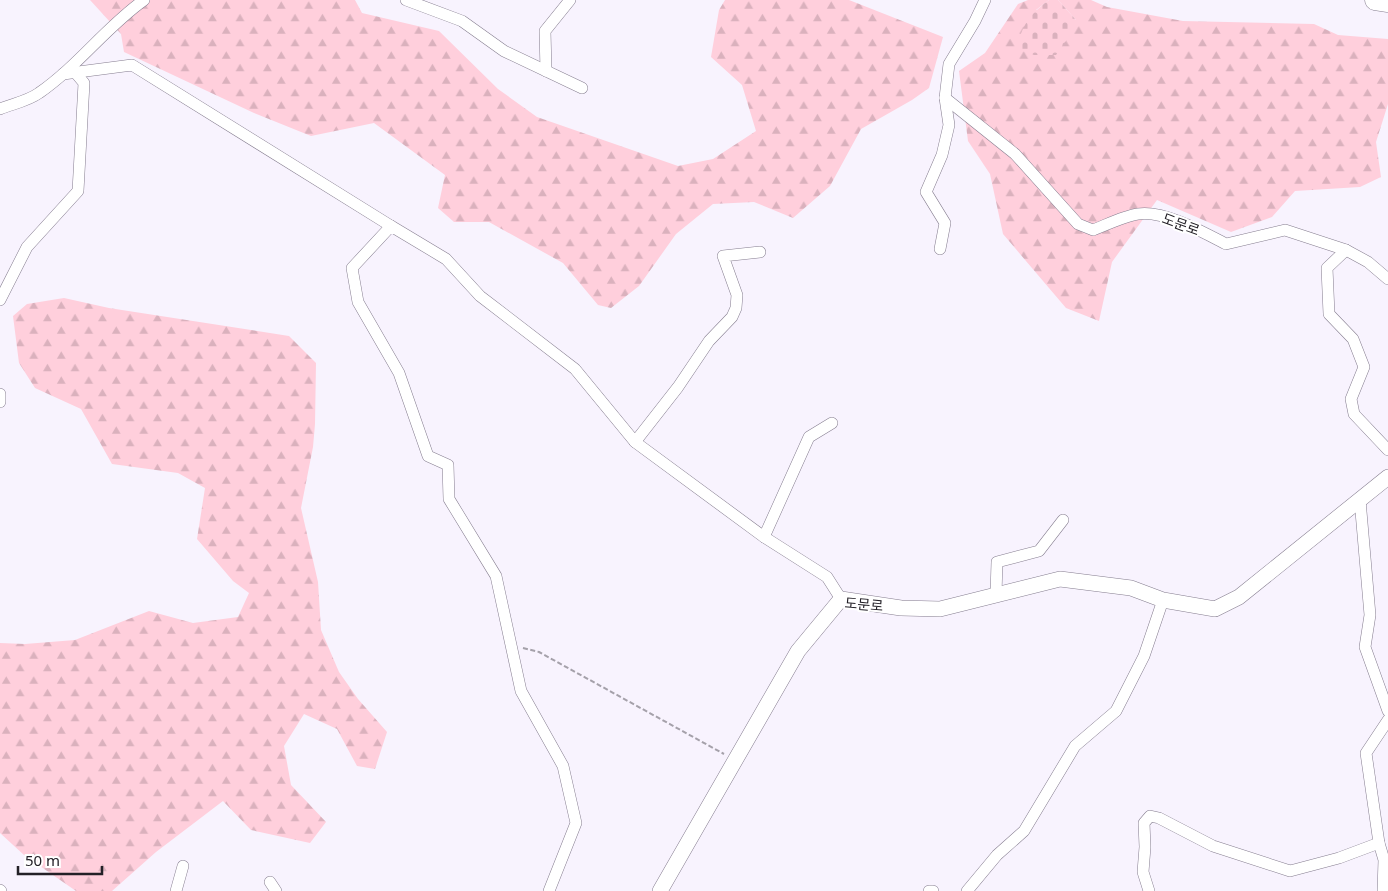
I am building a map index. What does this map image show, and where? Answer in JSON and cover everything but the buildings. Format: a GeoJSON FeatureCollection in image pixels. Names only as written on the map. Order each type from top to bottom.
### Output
{"type":"FeatureCollection","features":[{"type":"Feature","properties":{"kind":"highway"},"geometry":{"type":"LineString","coordinates":[[1375,0],[1388,2]]}},
{"type":"Feature","properties":{"kind":"street"},"geometry":{"type":"LineString","coordinates":[[0,109],[38,94],[68,72],[128,11],[144,0]]}},
{"type":"Feature","properties":{"kind":"street"},"geometry":{"type":"LineString","coordinates":[[406,0],[462,21],[504,51],[582,88]]}},
{"type":"Feature","properties":{"kind":"street"},"geometry":{"type":"LineString","coordinates":[[546,71],[545,31],[570,0]]}},
{"type":"Feature","properties":{"kind":"street"},"geometry":{"type":"LineString","coordinates":[[940,249],[945,223],[926,192],[942,155],[949,124],[944,98],[949,64],[975,21],[985,0]]}},
{"type":"Feature","properties":{"kind":"street"},"geometry":{"type":"LineString","coordinates":[[68,72],[132,65],[446,259],[480,296],[575,368],[636,442],[764,537],[827,577],[841,600]]}},
{"type":"Feature","properties":{"kind":"street"},"geometry":{"type":"LineString","coordinates":[[0,300],[27,246],[78,191],[84,83],[68,72]]}},
{"type":"Feature","properties":{"kind":"street","name":"도문로"},"geometry":{"type":"LineString","coordinates":[[944,98],[1015,154],[1078,224],[1093,230],[1138,214],[1168,216],[1226,244],[1285,230],[1346,250],[1368,262],[1388,279]]}},
{"type":"Feature","properties":{"kind":"street"},"geometry":{"type":"LineString","coordinates":[[390,226],[352,268],[358,302],[399,373],[428,456],[448,465],[449,499],[496,576],[521,691],[564,766],[576,823],[549,891]]}},
{"type":"Feature","properties":{"kind":"street"},"geometry":{"type":"LineString","coordinates":[[1346,250],[1327,268],[1329,314],[1353,339],[1364,367],[1351,399],[1354,414],[1388,450]]}},
{"type":"Feature","properties":{"kind":"street"},"geometry":{"type":"LineString","coordinates":[[636,442],[678,387],[709,341],[732,316],[736,308],[736,294],[723,256],[760,252]]}},
{"type":"Feature","properties":{"kind":"street"},"geometry":{"type":"LineString","coordinates":[[0,394],[0,402]]}},
{"type":"Feature","properties":{"kind":"street"},"geometry":{"type":"LineString","coordinates":[[764,537],[809,437],[832,423]]}},
{"type":"Feature","properties":{"kind":"street","name":"도문로"},"geometry":{"type":"LineString","coordinates":[[660,891],[798,650],[841,600],[902,608],[940,609],[1060,579],[1131,588],[1163,600],[1215,609],[1239,597],[1388,477]]}},
{"type":"Feature","properties":{"kind":"street"},"geometry":{"type":"LineString","coordinates":[[1360,500],[1370,615],[1364,647],[1388,711]]}},
{"type":"Feature","properties":{"kind":"street"},"geometry":{"type":"LineString","coordinates":[[996,594],[997,562],[1039,551],[1063,520]]}},
{"type":"Feature","properties":{"kind":"street"},"geometry":{"type":"LineString","coordinates":[[967,891],[997,854],[1024,831],[1075,746],[1116,711],[1144,656],[1163,600]]}},
{"type":"Feature","properties":{"kind":"street"},"geometry":{"type":"LineString","coordinates":[[1383,891],[1386,860],[1379,843],[1366,754],[1388,720]]}},
{"type":"Feature","properties":{"kind":"street"},"geometry":{"type":"LineString","coordinates":[[1149,891],[1143,872],[1144,823],[1150,816],[1159,818],[1214,846],[1290,870],[1339,858],[1379,843]]}},
{"type":"Feature","properties":{"kind":"street"},"geometry":{"type":"LineString","coordinates":[[176,891],[183,866]]}},
{"type":"Feature","properties":{"kind":"path"},"geometry":{"type":"LineString","coordinates":[[511,644],[539,652],[735,760]]}},
{"type":"Feature","properties":{"kind":"green space"},"geometry":{"type":"Polygon","coordinates":[[[90,0],[355,0],[362,13],[439,31],[498,89],[537,117],[678,166],[713,159],[756,131],[742,85],[711,57],[719,10],[725,0],[849,0],[943,37],[929,88],[861,129],[830,186],[793,218],[754,202],[713,204],[676,234],[639,286],[611,308],[598,305],[563,263],[489,222],[454,222],[438,208],[445,175],[374,123],[311,136],[254,113],[124,52],[121,34],[90,0]]]}},
{"type":"Feature","properties":{"kind":"green space"},"geometry":{"type":"Polygon","coordinates":[[[1028,0],[1049,0],[1036,10],[1076,20],[1058,0],[1091,0],[1107,7],[1183,21],[1314,24],[1338,35],[1388,39],[1388,104],[1376,142],[1381,177],[1360,187],[1295,191],[1272,217],[1231,232],[1157,200],[1112,262],[1099,321],[1066,308],[1003,234],[990,174],[968,141],[959,71],[985,53],[1018,4],[1028,0]]]}},
{"type":"Feature","properties":{"kind":"green space"},"geometry":{"type":"Polygon","coordinates":[[[1049,0],[1058,0],[1076,20],[1073,31],[1056,55],[1034,55],[1017,49],[1027,21],[1049,0]]]}},
{"type":"Feature","properties":{"kind":"green space"},"geometry":{"type":"Polygon","coordinates":[[[64,298],[109,308],[289,336],[316,363],[313,447],[301,508],[318,582],[321,630],[339,672],[358,699],[387,732],[375,769],[357,766],[337,729],[304,714],[284,746],[291,785],[326,822],[310,843],[251,830],[223,801],[156,852],[112,891],[76,891],[24,855],[0,833],[0,643],[25,644],[75,640],[149,611],[193,623],[238,617],[249,593],[233,581],[197,539],[205,488],[178,473],[112,464],[81,409],[35,388],[19,363],[13,316],[27,304],[64,298]]]}}]}
